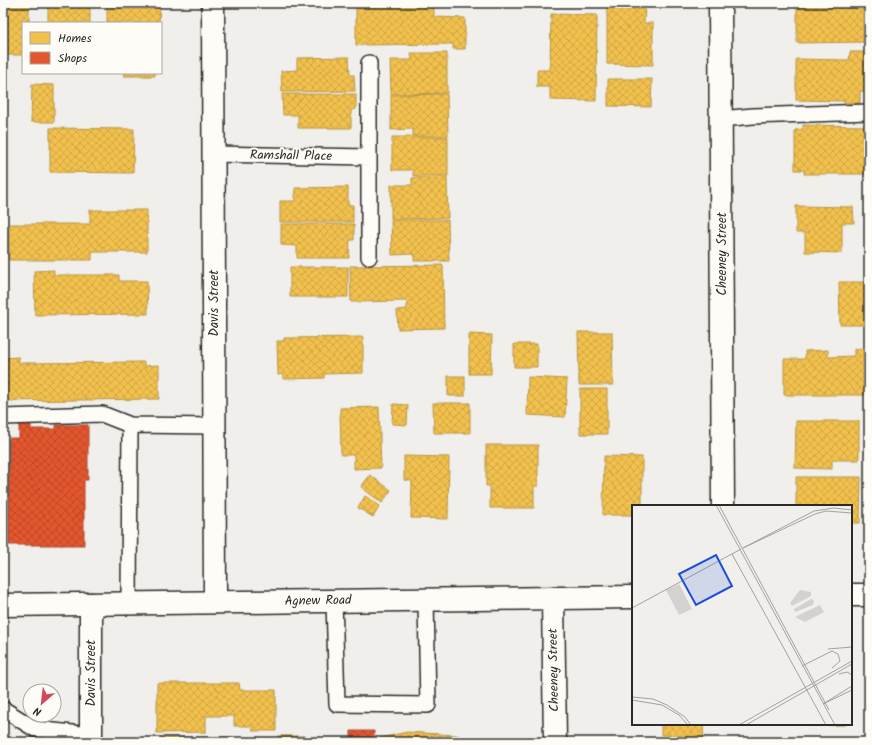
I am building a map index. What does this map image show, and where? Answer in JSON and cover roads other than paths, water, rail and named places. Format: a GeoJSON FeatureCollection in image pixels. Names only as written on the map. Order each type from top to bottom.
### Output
{"type":"FeatureCollection","features":[{"type":"Feature","properties":{"kind":"street","name":"Davis Street"},"geometry":{"type":"LineString","coordinates":[[213,3],[215,602]]}},
{"type":"Feature","properties":{"kind":"street","name":"Cheeney Street"},"geometry":{"type":"LineString","coordinates":[[720,3],[723,505]]}},
{"type":"Feature","properties":{"kind":"street"},"geometry":{"type":"LineString","coordinates":[[852,595],[869,595]]}},
{"type":"Feature","properties":{"kind":"street","name":"Agnew Road"},"geometry":{"type":"LineString","coordinates":[[3,605],[632,597]]}},
{"type":"Feature","properties":{"kind":"street","name":"Cheeney Street"},"geometry":{"type":"LineString","coordinates":[[553,598],[554,742]]}},
{"type":"Feature","properties":{"kind":"street","name":"Davis Street"},"geometry":{"type":"LineString","coordinates":[[91,604],[91,738]]}},
{"type":"Feature","properties":{"kind":"lane"},"geometry":{"type":"LineString","coordinates":[[369,63],[369,257]]}},
{"type":"Feature","properties":{"kind":"lane"},"geometry":{"type":"LineString","coordinates":[[721,119],[753,116],[869,112]]}},
{"type":"Feature","properties":{"kind":"lane","name":"Ramshall Place"},"geometry":{"type":"LineString","coordinates":[[213,154],[368,157]]}},
{"type":"Feature","properties":{"kind":"lane"},"geometry":{"type":"LineString","coordinates":[[3,417],[102,414],[130,425],[214,426]]}},
{"type":"Feature","properties":{"kind":"lane"},"geometry":{"type":"LineString","coordinates":[[129,604],[130,425]]}},
{"type":"Feature","properties":{"kind":"lane"},"geometry":{"type":"LineString","coordinates":[[334,600],[337,704],[428,705],[426,600]]}},
{"type":"Feature","properties":{"kind":"lane"},"geometry":{"type":"LineString","coordinates":[[3,708],[35,729],[91,738]]}}]}
